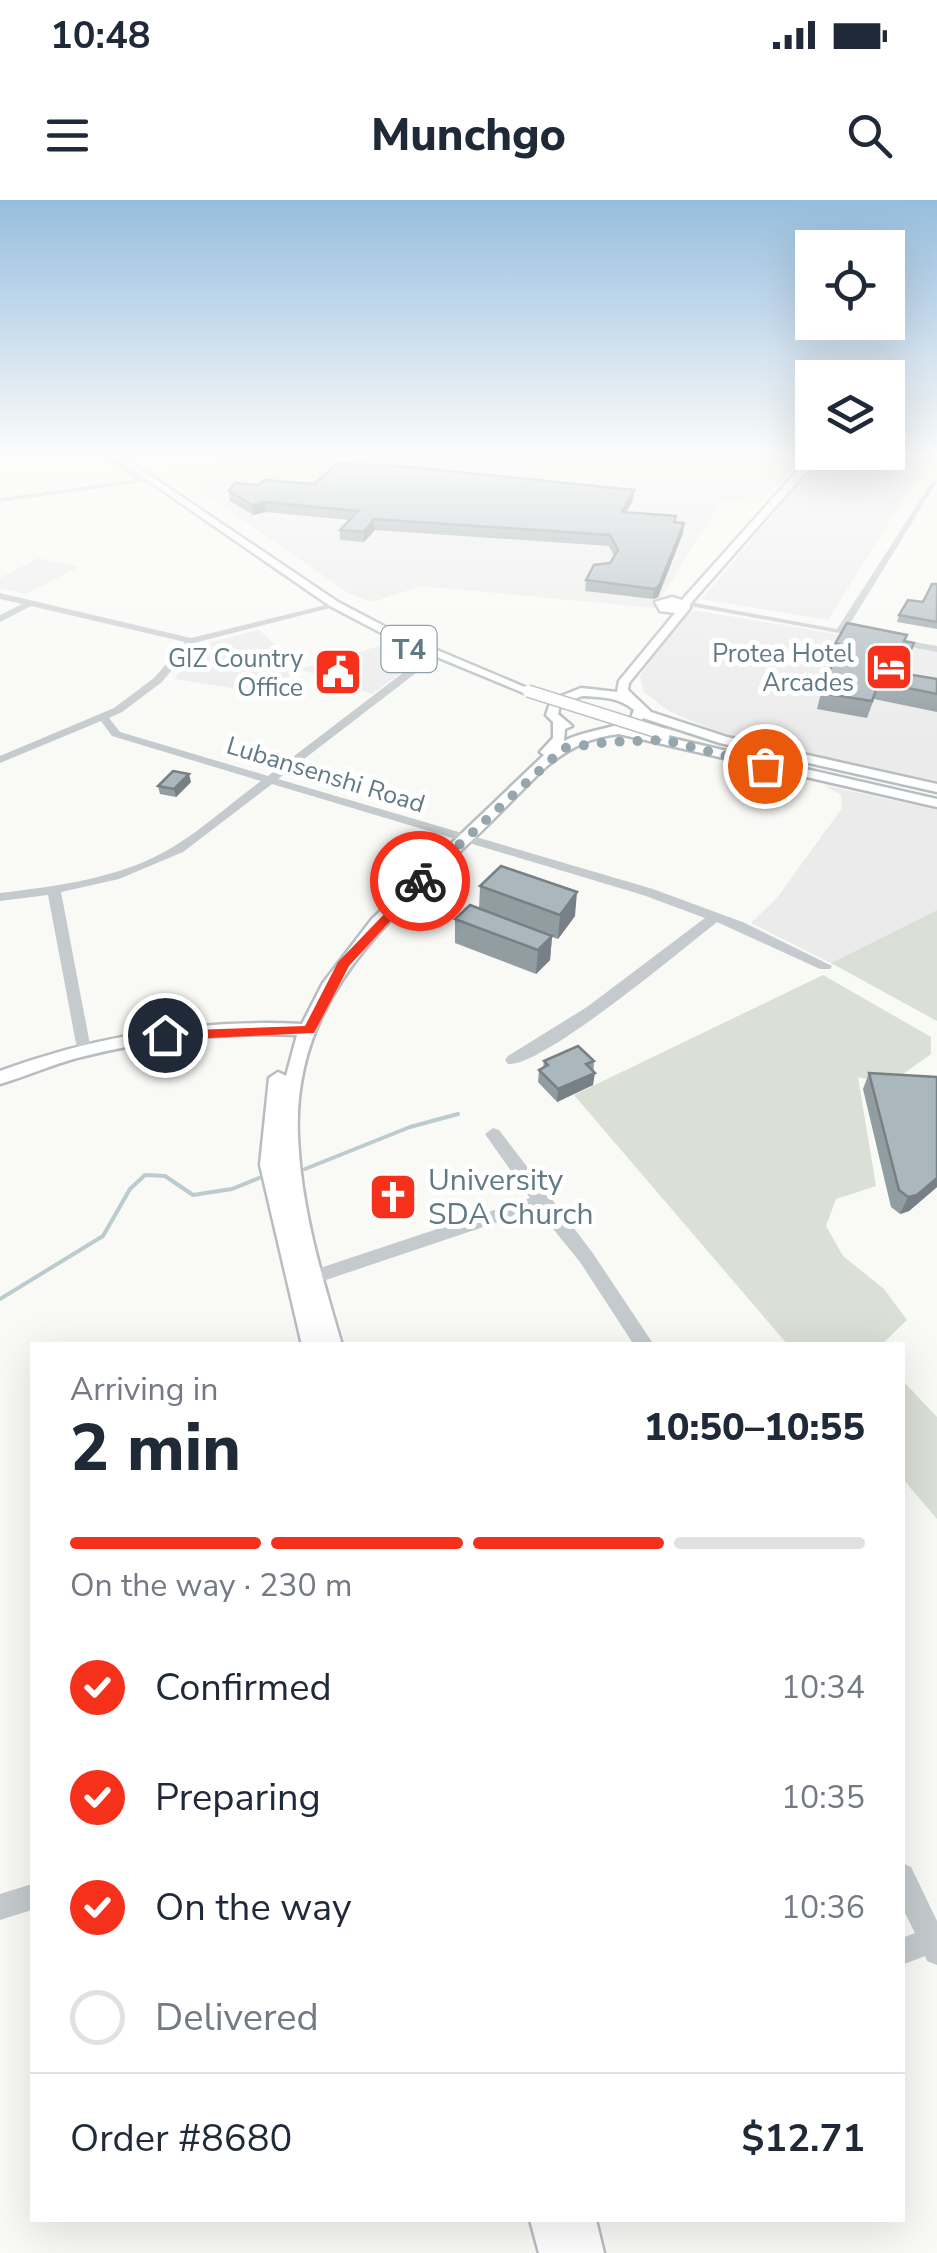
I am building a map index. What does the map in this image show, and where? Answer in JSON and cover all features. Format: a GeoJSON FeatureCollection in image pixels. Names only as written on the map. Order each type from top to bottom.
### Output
{"type":"FeatureCollection","features":[{"type":"Feature","properties":{"kind":"main road","name":"T4"},"geometry":{"type":"LineString","coordinates":[[254,549],[388,627],[534,688],[669,732],[937,796]]}},
{"type":"Feature","properties":{"kind":"main road","name":"T4"},"geometry":{"type":"LineString","coordinates":[[257,549],[278,564],[282,575],[327,606],[435,660],[517,693],[556,719]]}},
{"type":"Feature","properties":{"kind":"main road"},"geometry":{"type":"LineString","coordinates":[[313,1342],[286,1130],[290,1083],[303,1030],[343,964],[367,934],[555,744],[560,732],[555,702],[626,677],[734,549]]}},
{"type":"Feature","properties":{"kind":"main road"},"geometry":{"type":"LineString","coordinates":[[664,604],[707,579]]}},
{"type":"Feature","properties":{"kind":"main road"},"geometry":{"type":"LineString","coordinates":[[664,604],[683,607]]}},
{"type":"Feature","properties":{"kind":"main road"},"geometry":{"type":"LineString","coordinates":[[460,838],[576,740],[636,722],[635,706],[622,687],[662,627],[664,604]]}},
{"type":"Feature","properties":{"kind":"main road"},"geometry":{"type":"LineString","coordinates":[[534,688],[626,677]]}},
{"type":"Feature","properties":{"kind":"main road"},"geometry":{"type":"LineString","coordinates":[[564,748],[669,732],[626,677]]}},
{"type":"Feature","properties":{"kind":"main road","name":"T4"},"geometry":{"type":"LineString","coordinates":[[534,688],[584,692]]}},
{"type":"Feature","properties":{"kind":"main road"},"geometry":{"type":"LineString","coordinates":[[584,692],[612,694],[635,706]]}},
{"type":"Feature","properties":{"kind":"main road","name":"T4"},"geometry":{"type":"LineString","coordinates":[[635,706],[669,732]]}},
{"type":"Feature","properties":{"kind":"main road"},"geometry":{"type":"LineString","coordinates":[[556,719],[583,731],[613,731]]}},
{"type":"Feature","properties":{"kind":"main road","name":"T4"},"geometry":{"type":"LineString","coordinates":[[613,731],[669,732]]}},
{"type":"Feature","properties":{"kind":"main road"},"geometry":{"type":"LineString","coordinates":[[0,1078],[83,1050],[165,1035],[303,1030]]}},
{"type":"Feature","properties":{"kind":"main road"},"geometry":{"type":"LineString","coordinates":[[304,1280],[330,1342]]}},
{"type":"Feature","properties":{"kind":"main road"},"geometry":{"type":"LineString","coordinates":[[549,2222],[557,2253]]}},
{"type":"Feature","properties":{"kind":"main road"},"geometry":{"type":"LineString","coordinates":[[578,2222],[586,2253]]}},
{"type":"Feature","properties":{"kind":"street"},"geometry":{"type":"LineString","coordinates":[[840,632],[892,549]]}},
{"type":"Feature","properties":{"kind":"street"},"geometry":{"type":"LineString","coordinates":[[0,596],[192,641],[327,606]]}},
{"type":"Feature","properties":{"kind":"street"},"geometry":{"type":"LineString","coordinates":[[0,620],[30,603]]}},
{"type":"Feature","properties":{"kind":"street"},"geometry":{"type":"LineString","coordinates":[[683,607],[937,648]]}},
{"type":"Feature","properties":{"kind":"street"},"geometry":{"type":"LineString","coordinates":[[0,760],[102,717],[158,680],[192,641]]}},
{"type":"Feature","properties":{"kind":"street"},"geometry":{"type":"LineString","coordinates":[[0,897],[54,891],[146,868],[270,781],[412,671],[435,660]]}},
{"type":"Feature","properties":{"kind":"street","name":"Lubansenshi Road"},"geometry":{"type":"LineString","coordinates":[[102,717],[116,734],[590,873],[716,916],[825,966]]}},
{"type":"Feature","properties":{"kind":"street"},"geometry":{"type":"LineString","coordinates":[[54,891],[83,1050]]}},
{"type":"Feature","properties":{"kind":"street"},"geometry":{"type":"LineString","coordinates":[[513,1060],[622,988],[716,916]]}},
{"type":"Feature","properties":{"kind":"street"},"geometry":{"type":"LineString","coordinates":[[493,1134],[586,1257],[642,1342]]}},
{"type":"Feature","properties":{"kind":"street"},"geometry":{"type":"LineString","coordinates":[[304,1280],[541,1201]]}},
{"type":"Feature","properties":{"kind":"street"},"geometry":{"type":"LineString","coordinates":[[905,1882],[935,1943],[905,1951]]}},
{"type":"Feature","properties":{"kind":"street"},"geometry":{"type":"LineString","coordinates":[[0,1907],[30,1898]]}},
{"type":"Feature","properties":{"kind":"shaded area"},"geometry":{"type":"Polygon","coordinates":[[[284,549],[691,549],[655,608],[421,586],[372,602],[350,594],[284,549]]]}},
{"type":"Feature","properties":{"kind":"shaded area"},"geometry":{"type":"Polygon","coordinates":[[[744,549],[872,549],[828,620],[702,599],[744,549]]]}},
{"type":"Feature","properties":{"kind":"shaded area"},"geometry":{"type":"Polygon","coordinates":[[[38,558],[79,567],[26,594],[0,588],[0,578],[38,558]]]}},
{"type":"Feature","properties":{"kind":"shaded area"},"geometry":{"type":"Polygon","coordinates":[[[699,611],[937,651],[937,781],[726,736],[667,710],[644,692],[640,676],[682,613],[699,611]]]}},
{"type":"Feature","properties":{"kind":"shaded area"},"geometry":{"type":"Polygon","coordinates":[[[259,630],[300,669],[264,693],[174,679],[205,644],[259,630]]]}},
{"type":"Feature","properties":{"kind":"shaded area"},"geometry":{"type":"Polygon","coordinates":[[[383,645],[417,661],[372,694],[300,669],[383,645]]]}},
{"type":"Feature","properties":{"kind":"shaded area"},"geometry":{"type":"Polygon","coordinates":[[[823,785],[937,810],[937,910],[831,963],[751,923],[777,898],[842,808],[841,795],[823,785]]]}},
{"type":"Feature","properties":{"kind":"shaded area"},"geometry":{"type":"Polygon","coordinates":[[[937,910],[937,1021],[831,963],[937,910]]]}},
{"type":"Feature","properties":{"kind":"shaded area"},"geometry":{"type":"Polygon","coordinates":[[[823,975],[931,1037],[931,1054],[889,1084],[858,1077],[876,1186],[836,1199],[826,1226],[843,1256],[884,1289],[907,1320],[884,1342],[785,1342],[574,1095],[823,975]]]}},
{"type":"Feature","properties":{"kind":"shaded area"},"geometry":{"type":"Polygon","coordinates":[[[905,1383],[937,1417],[937,1519],[905,1481],[905,1383]]]}},
{"type":"Feature","properties":{"kind":"building"},"geometry":{"type":"Polygon","coordinates":[[[674,549],[659,586],[654,589],[586,580],[594,565],[610,563],[618,550],[674,549]]]}},
{"type":"Feature","properties":{"kind":"building"},"geometry":{"type":"Polygon","coordinates":[[[932,584],[937,584],[937,622],[899,615],[908,600],[923,602],[932,584]]]}},
{"type":"Feature","properties":{"kind":"building"},"geometry":{"type":"Polygon","coordinates":[[[847,623],[907,635],[904,641],[914,643],[900,673],[937,679],[937,694],[879,682],[872,701],[821,693],[839,644],[835,644],[847,623]]]}},
{"type":"Feature","properties":{"kind":"building"},"geometry":{"type":"Polygon","coordinates":[[[173,771],[189,774],[174,789],[158,786],[173,771]]]}},
{"type":"Feature","properties":{"kind":"building"},"geometry":{"type":"Polygon","coordinates":[[[501,866],[577,892],[560,915],[480,886],[501,866]]]}},
{"type":"Feature","properties":{"kind":"building"},"geometry":{"type":"Polygon","coordinates":[[[470,905],[552,936],[538,950],[455,919],[470,905]]]}},
{"type":"Feature","properties":{"kind":"building"},"geometry":{"type":"Polygon","coordinates":[[[578,1046],[594,1061],[586,1064],[595,1073],[558,1089],[539,1070],[548,1065],[544,1061],[578,1046]]]}},
{"type":"Feature","properties":{"kind":"building"},"geometry":{"type":"Polygon","coordinates":[[[869,1073],[937,1077],[937,1178],[917,1195],[908,1197],[899,1190],[869,1073]]]}},
{"type":"Feature","properties":{"kind":"waterway"},"geometry":{"type":"LineString","coordinates":[[305,1169],[410,1127],[458,1114]]}},
{"type":"Feature","properties":{"kind":"waterway"},"geometry":{"type":"LineString","coordinates":[[0,1299],[103,1236],[130,1189],[145,1175],[165,1176],[193,1195],[232,1189],[259,1178]]}},
{"type":"Feature","properties":{"kind":"way so far"},"geometry":{"type":"LineString","coordinates":[[420,881],[564,748],[665,740],[765,766]]}},
{"type":"Feature","properties":{"kind":"place","name":"Protea Hotel Arcades"},"geometry":{"type":"Point","coordinates":[889,667]}},
{"type":"Feature","properties":{"kind":"place","name":"GIZ Country Office"},"geometry":{"type":"Point","coordinates":[338,672]}},
{"type":"Feature","properties":{"kind":"place","name":"University SDA Church"},"geometry":{"type":"Point","coordinates":[393,1197]}},
{"type":"Feature","properties":{"kind":"route"},"geometry":{"type":"LineString","coordinates":[[165,1035],[309,1030],[343,964],[420,881]]}}]}
